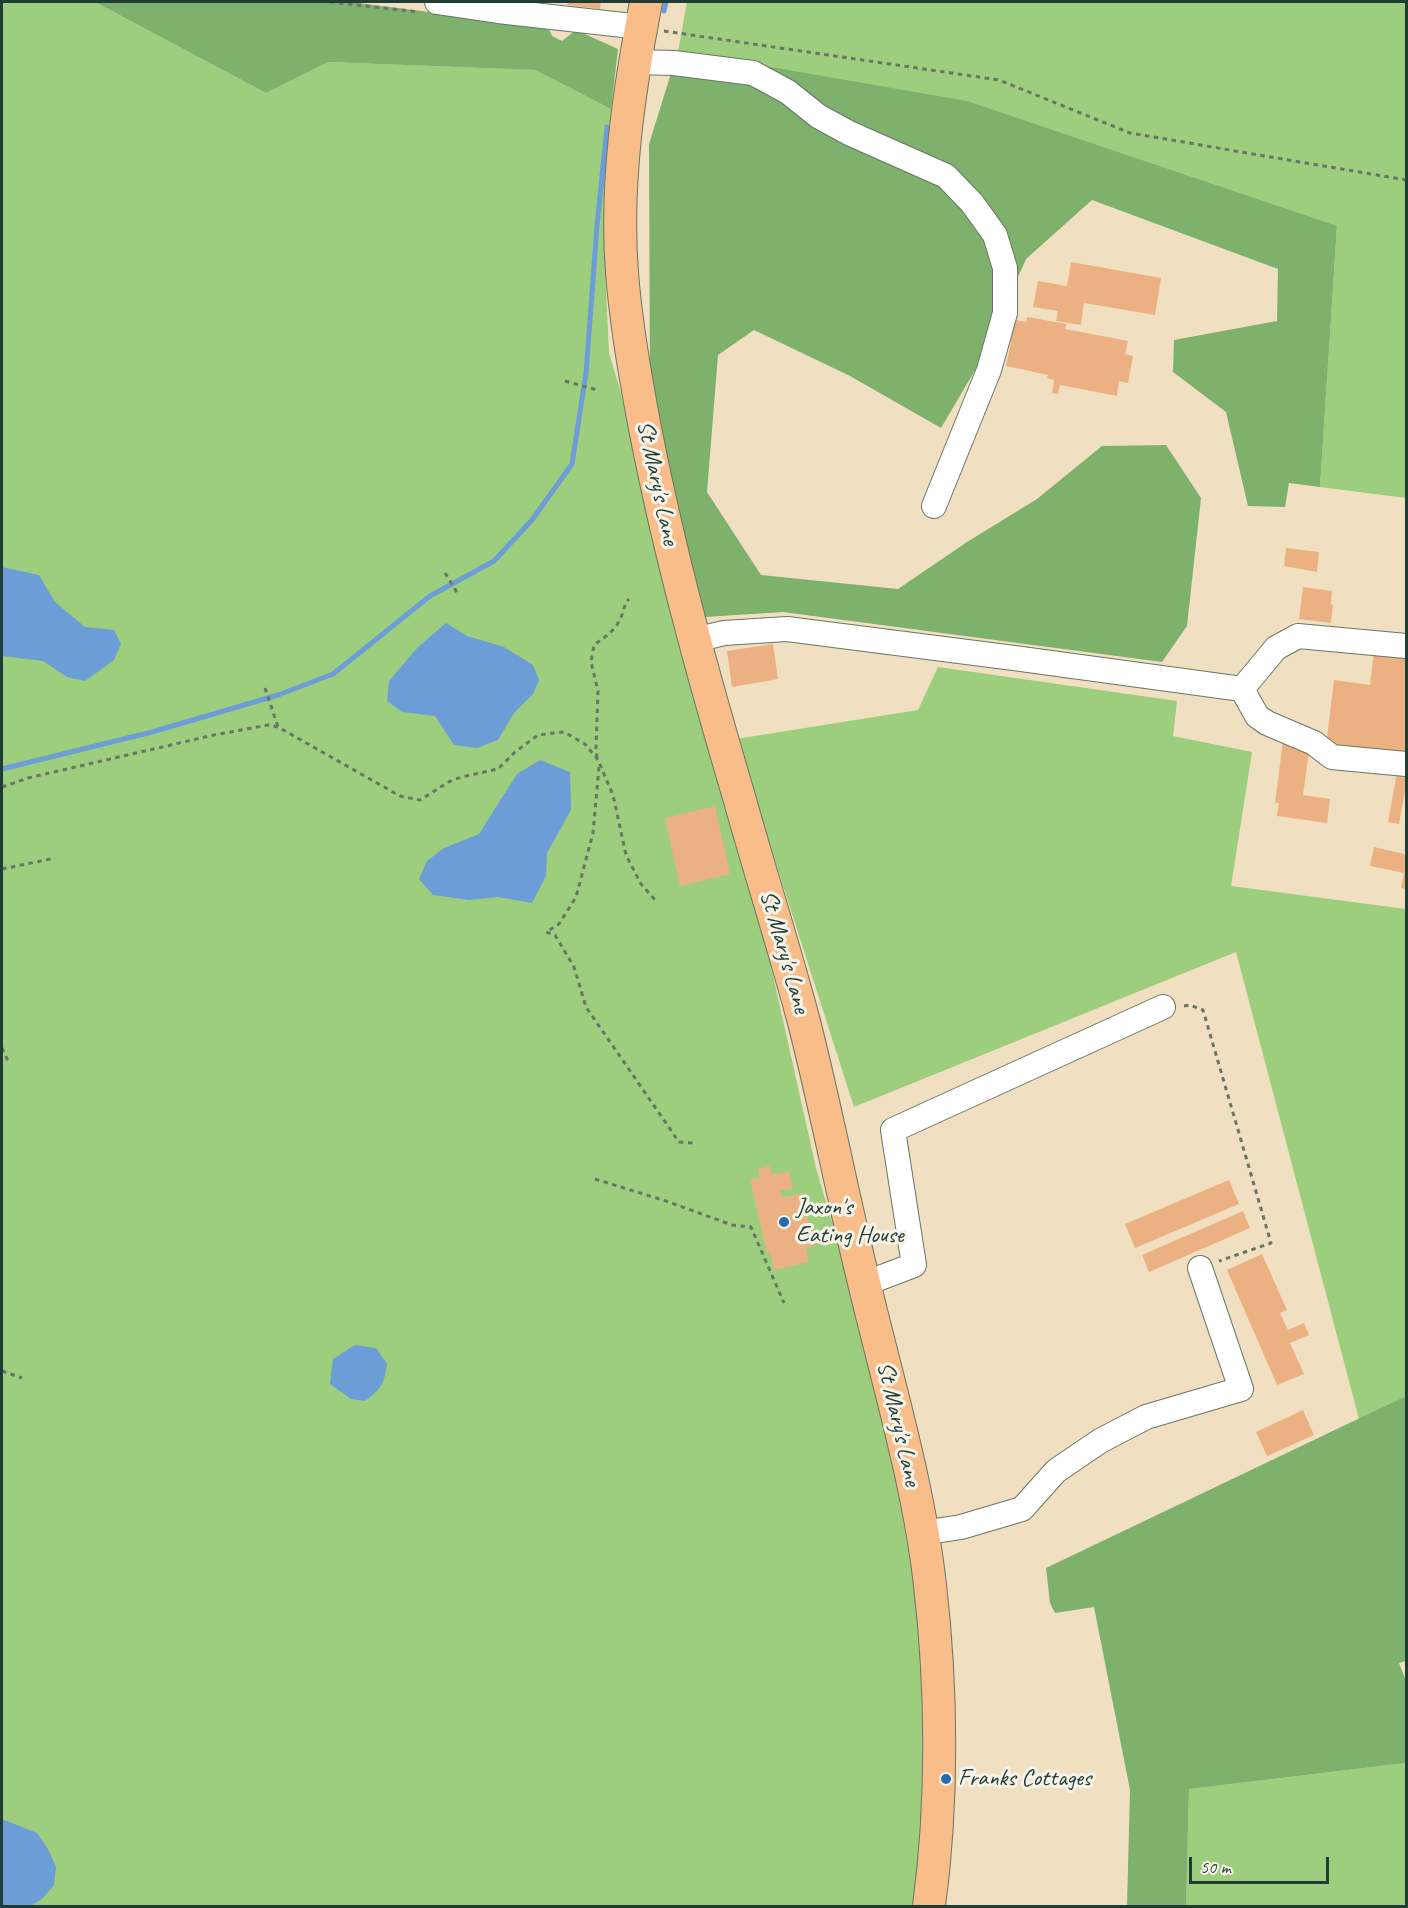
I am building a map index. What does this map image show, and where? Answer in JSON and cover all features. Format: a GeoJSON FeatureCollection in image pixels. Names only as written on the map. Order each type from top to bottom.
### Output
{"type":"FeatureCollection","features":[{"type":"Feature","properties":{"kind":"main road","name":"St Mary's Lane"},"geometry":{"type":"LineString","coordinates":[[644,14],[629,100],[621,186],[621,269],[630,349],[671,551],[721,735],[804,1022],[922,1533],[930,1584],[939,1711],[937,1815],[929,1906]]}},
{"type":"Feature","properties":{"kind":"street"},"geometry":{"type":"LineString","coordinates":[[437,2],[498,11],[644,14]]}},
{"type":"Feature","properties":{"kind":"street"},"geometry":{"type":"LineString","coordinates":[[636,62],[674,63],[753,73],[788,92],[818,116],[849,133],[946,176],[972,203],[995,235],[1005,268],[1005,313],[989,370],[934,506]]}},
{"type":"Feature","properties":{"kind":"street"},"geometry":{"type":"LineString","coordinates":[[695,640],[724,633],[787,629],[1242,689]]}},
{"type":"Feature","properties":{"kind":"street"},"geometry":{"type":"LineString","coordinates":[[1242,689],[1276,648],[1298,636],[1407,646]]}},
{"type":"Feature","properties":{"kind":"street"},"geometry":{"type":"LineString","coordinates":[[1242,689],[1257,716],[1267,723],[1314,743],[1332,757],[1407,764]]}},
{"type":"Feature","properties":{"kind":"street"},"geometry":{"type":"LineString","coordinates":[[864,1284],[914,1265],[893,1130],[1163,1007]]}},
{"type":"Feature","properties":{"kind":"street"},"geometry":{"type":"LineString","coordinates":[[922,1533],[960,1527],[1022,1509],[1056,1471],[1100,1441],[1146,1417],[1241,1389],[1200,1268]]}},
{"type":"Feature","properties":{"kind":"path"},"geometry":{"type":"LineString","coordinates":[[644,14],[999,80],[1130,133],[1407,180]]}},
{"type":"Feature","properties":{"kind":"path"},"geometry":{"type":"LineString","coordinates":[[565,381],[597,390]]}},
{"type":"Feature","properties":{"kind":"path"},"geometry":{"type":"LineString","coordinates":[[445,573],[458,594]]}},
{"type":"Feature","properties":{"kind":"path"},"geometry":{"type":"LineString","coordinates":[[629,599],[624,605],[620,620],[612,631],[594,645],[591,662],[598,691],[596,748],[600,772],[593,833],[576,897],[559,924],[546,932],[555,935],[574,968],[586,1007],[679,1142],[693,1143]]}},
{"type":"Feature","properties":{"kind":"path"},"geometry":{"type":"LineString","coordinates":[[266,688],[278,727]]}},
{"type":"Feature","properties":{"kind":"path"},"geometry":{"type":"LineString","coordinates":[[2,787],[28,778],[214,735],[268,726],[278,727],[400,796],[420,800],[452,780],[498,769],[515,752],[538,735],[564,732],[585,744],[598,760],[613,795],[626,855],[641,884],[657,902]]}},
{"type":"Feature","properties":{"kind":"path"},"geometry":{"type":"LineString","coordinates":[[2,869],[55,858]]}},
{"type":"Feature","properties":{"kind":"path"},"geometry":{"type":"LineString","coordinates":[[1163,1007],[1190,1005],[1203,1010],[1271,1243],[1200,1268]]}},
{"type":"Feature","properties":{"kind":"path"},"geometry":{"type":"LineString","coordinates":[[2,1048],[8,1061]]}},
{"type":"Feature","properties":{"kind":"path"},"geometry":{"type":"LineString","coordinates":[[595,1179],[732,1225],[751,1227],[784,1303]]}},
{"type":"Feature","properties":{"kind":"path"},"geometry":{"type":"LineString","coordinates":[[2,1371],[22,1378]]}},
{"type":"Feature","properties":{"kind":"green space"},"geometry":{"type":"Polygon","coordinates":[[[2,2],[95,2],[266,93],[328,62],[535,70],[611,109],[606,183],[605,270],[609,353],[710,751],[770,962],[816,1168],[857,1307],[898,1489],[914,1585],[926,1710],[922,1834],[916,1906],[2,1906],[2,2]]]}},
{"type":"Feature","properties":{"kind":"green space"},"geometry":{"type":"Polygon","coordinates":[[[95,2],[350,2],[548,27],[552,36],[562,41],[576,30],[618,49],[611,109],[535,70],[328,62],[266,93],[95,2]]]}},
{"type":"Feature","properties":{"kind":"green space"},"geometry":{"type":"Polygon","coordinates":[[[687,2],[1406,2],[1406,498],[1320,487],[1337,226],[678,51],[687,2]]]}},
{"type":"Feature","properties":{"kind":"green space"},"geometry":{"type":"Polygon","coordinates":[[[678,51],[967,101],[1337,226],[1320,487],[1289,483],[1285,507],[1248,506],[1226,412],[1173,372],[1174,340],[1277,321],[1278,269],[1092,200],[1026,259],[981,360],[941,428],[850,376],[754,330],[718,355],[707,492],[761,575],[898,589],[967,542],[1037,499],[1102,446],[1166,445],[1201,498],[1187,626],[1162,662],[783,612],[705,617],[650,400],[649,144],[678,51]]]}},
{"type":"Feature","properties":{"kind":"green space"},"geometry":{"type":"Polygon","coordinates":[[[938,667],[1177,701],[1173,736],[1252,752],[1231,886],[1406,909],[1406,1396],[1359,1419],[1236,952],[854,1107],[736,739],[918,710],[938,667]]]}},
{"type":"Feature","properties":{"kind":"green space"},"geometry":{"type":"Polygon","coordinates":[[[1406,1396],[1406,1661],[1399,1663],[1406,1681],[1406,1763],[1189,1789],[1186,1906],[1127,1906],[1130,1790],[1094,1607],[1055,1613],[1050,1603],[1046,1568],[1406,1396]]]}},
{"type":"Feature","properties":{"kind":"green space"},"geometry":{"type":"Polygon","coordinates":[[[1406,1763],[1406,1906],[1186,1906],[1189,1789],[1406,1763]]]}},
{"type":"Feature","properties":{"kind":"water"},"geometry":{"type":"Polygon","coordinates":[[[2,567],[39,575],[55,602],[85,627],[114,630],[121,644],[114,660],[85,681],[67,677],[43,661],[2,656],[2,567]]]}},
{"type":"Feature","properties":{"kind":"water"},"geometry":{"type":"Polygon","coordinates":[[[446,623],[467,636],[504,647],[533,665],[539,680],[533,694],[514,713],[498,740],[477,748],[454,745],[435,716],[402,712],[387,701],[389,681],[418,647],[446,623]]]}},
{"type":"Feature","properties":{"kind":"water"},"geometry":{"type":"Polygon","coordinates":[[[540,760],[570,772],[571,810],[547,853],[546,876],[532,903],[498,897],[469,900],[433,895],[419,879],[427,861],[444,848],[479,834],[517,774],[540,760]]]}},
{"type":"Feature","properties":{"kind":"water"},"geometry":{"type":"Polygon","coordinates":[[[355,1345],[376,1348],[387,1364],[381,1385],[365,1401],[351,1399],[330,1384],[333,1359],[355,1345]]]}},
{"type":"Feature","properties":{"kind":"water"},"geometry":{"type":"Polygon","coordinates":[[[2,1819],[37,1833],[56,1867],[54,1885],[43,1898],[31,1906],[2,1906],[2,1819]]]}},
{"type":"Feature","properties":{"kind":"building"},"geometry":{"type":"Polygon","coordinates":[[[568,2],[601,2],[600,9],[567,5],[568,2]]]}},
{"type":"Feature","properties":{"kind":"building"},"geometry":{"type":"Polygon","coordinates":[[[1071,262],[1161,278],[1155,315],[1084,303],[1081,325],[1056,321],[1058,311],[1033,307],[1038,281],[1067,286],[1071,262]]]}},
{"type":"Feature","properties":{"kind":"building"},"geometry":{"type":"Polygon","coordinates":[[[1027,317],[1067,324],[1065,329],[1128,341],[1125,354],[1133,356],[1128,383],[1119,381],[1117,396],[1060,385],[1058,394],[1052,393],[1054,380],[1047,378],[1048,375],[1006,366],[1011,342],[1007,342],[1011,319],[1026,322],[1027,317]]]}},
{"type":"Feature","properties":{"kind":"building"},"geometry":{"type":"Polygon","coordinates":[[[1286,548],[1319,552],[1317,572],[1284,566],[1286,548]]]}},
{"type":"Feature","properties":{"kind":"building"},"geometry":{"type":"Polygon","coordinates":[[[1303,587],[1332,591],[1331,623],[1299,619],[1303,587]]]}},
{"type":"Feature","properties":{"kind":"building"},"geometry":{"type":"Polygon","coordinates":[[[773,644],[778,679],[732,687],[727,651],[773,644]]]}},
{"type":"Feature","properties":{"kind":"building"},"geometry":{"type":"Polygon","coordinates":[[[1374,650],[1406,655],[1406,759],[1328,748],[1329,739],[1327,738],[1334,680],[1370,685],[1374,650]]]}},
{"type":"Feature","properties":{"kind":"building"},"geometry":{"type":"Polygon","coordinates":[[[1283,741],[1310,745],[1303,795],[1330,799],[1327,823],[1277,816],[1279,803],[1275,803],[1283,741]]]}},
{"type":"Feature","properties":{"kind":"building"},"geometry":{"type":"Polygon","coordinates":[[[1397,773],[1406,775],[1399,824],[1388,822],[1397,773]]]}},
{"type":"Feature","properties":{"kind":"building"},"geometry":{"type":"Polygon","coordinates":[[[715,806],[730,874],[680,886],[665,818],[715,806]]]}},
{"type":"Feature","properties":{"kind":"building"},"geometry":{"type":"Polygon","coordinates":[[[1374,847],[1404,854],[1406,889],[1401,888],[1404,873],[1370,866],[1374,847]]]}},
{"type":"Feature","properties":{"kind":"building","name":"Jaxon's Eating House"},"geometry":{"type":"Polygon","coordinates":[[[770,1166],[772,1175],[789,1171],[793,1188],[780,1191],[782,1198],[802,1193],[814,1246],[806,1248],[809,1262],[774,1270],[770,1253],[767,1253],[750,1180],[760,1178],[758,1169],[770,1166]]]}},
{"type":"Feature","properties":{"kind":"building"},"geometry":{"type":"Polygon","coordinates":[[[1229,1180],[1239,1204],[1135,1248],[1125,1224],[1229,1180]]]}},
{"type":"Feature","properties":{"kind":"building"},"geometry":{"type":"Polygon","coordinates":[[[1243,1211],[1250,1228],[1149,1272],[1142,1255],[1243,1211]]]}},
{"type":"Feature","properties":{"kind":"building"},"geometry":{"type":"Polygon","coordinates":[[[1262,1254],[1287,1310],[1280,1313],[1288,1330],[1304,1323],[1309,1335],[1290,1343],[1304,1374],[1277,1385],[1227,1270],[1262,1254]]]}},
{"type":"Feature","properties":{"kind":"building"},"geometry":{"type":"Polygon","coordinates":[[[1303,1410],[1314,1435],[1267,1456],[1256,1432],[1303,1410]]]}},
{"type":"Feature","properties":{"kind":"waterway"},"geometry":{"type":"LineString","coordinates":[[664,11],[666,2]]}},
{"type":"Feature","properties":{"kind":"waterway"},"geometry":{"type":"LineString","coordinates":[[2,769],[152,732],[278,695],[333,674],[430,596],[494,561],[532,520],[572,464],[586,373],[607,127]]}},
{"type":"Feature","properties":{"kind":"place","name":"Jaxon's Eating House"},"geometry":{"type":"Point","coordinates":[784,1222]}},
{"type":"Feature","properties":{"kind":"place","name":"Franks Cottages"},"geometry":{"type":"Point","coordinates":[946,1779]}}]}
